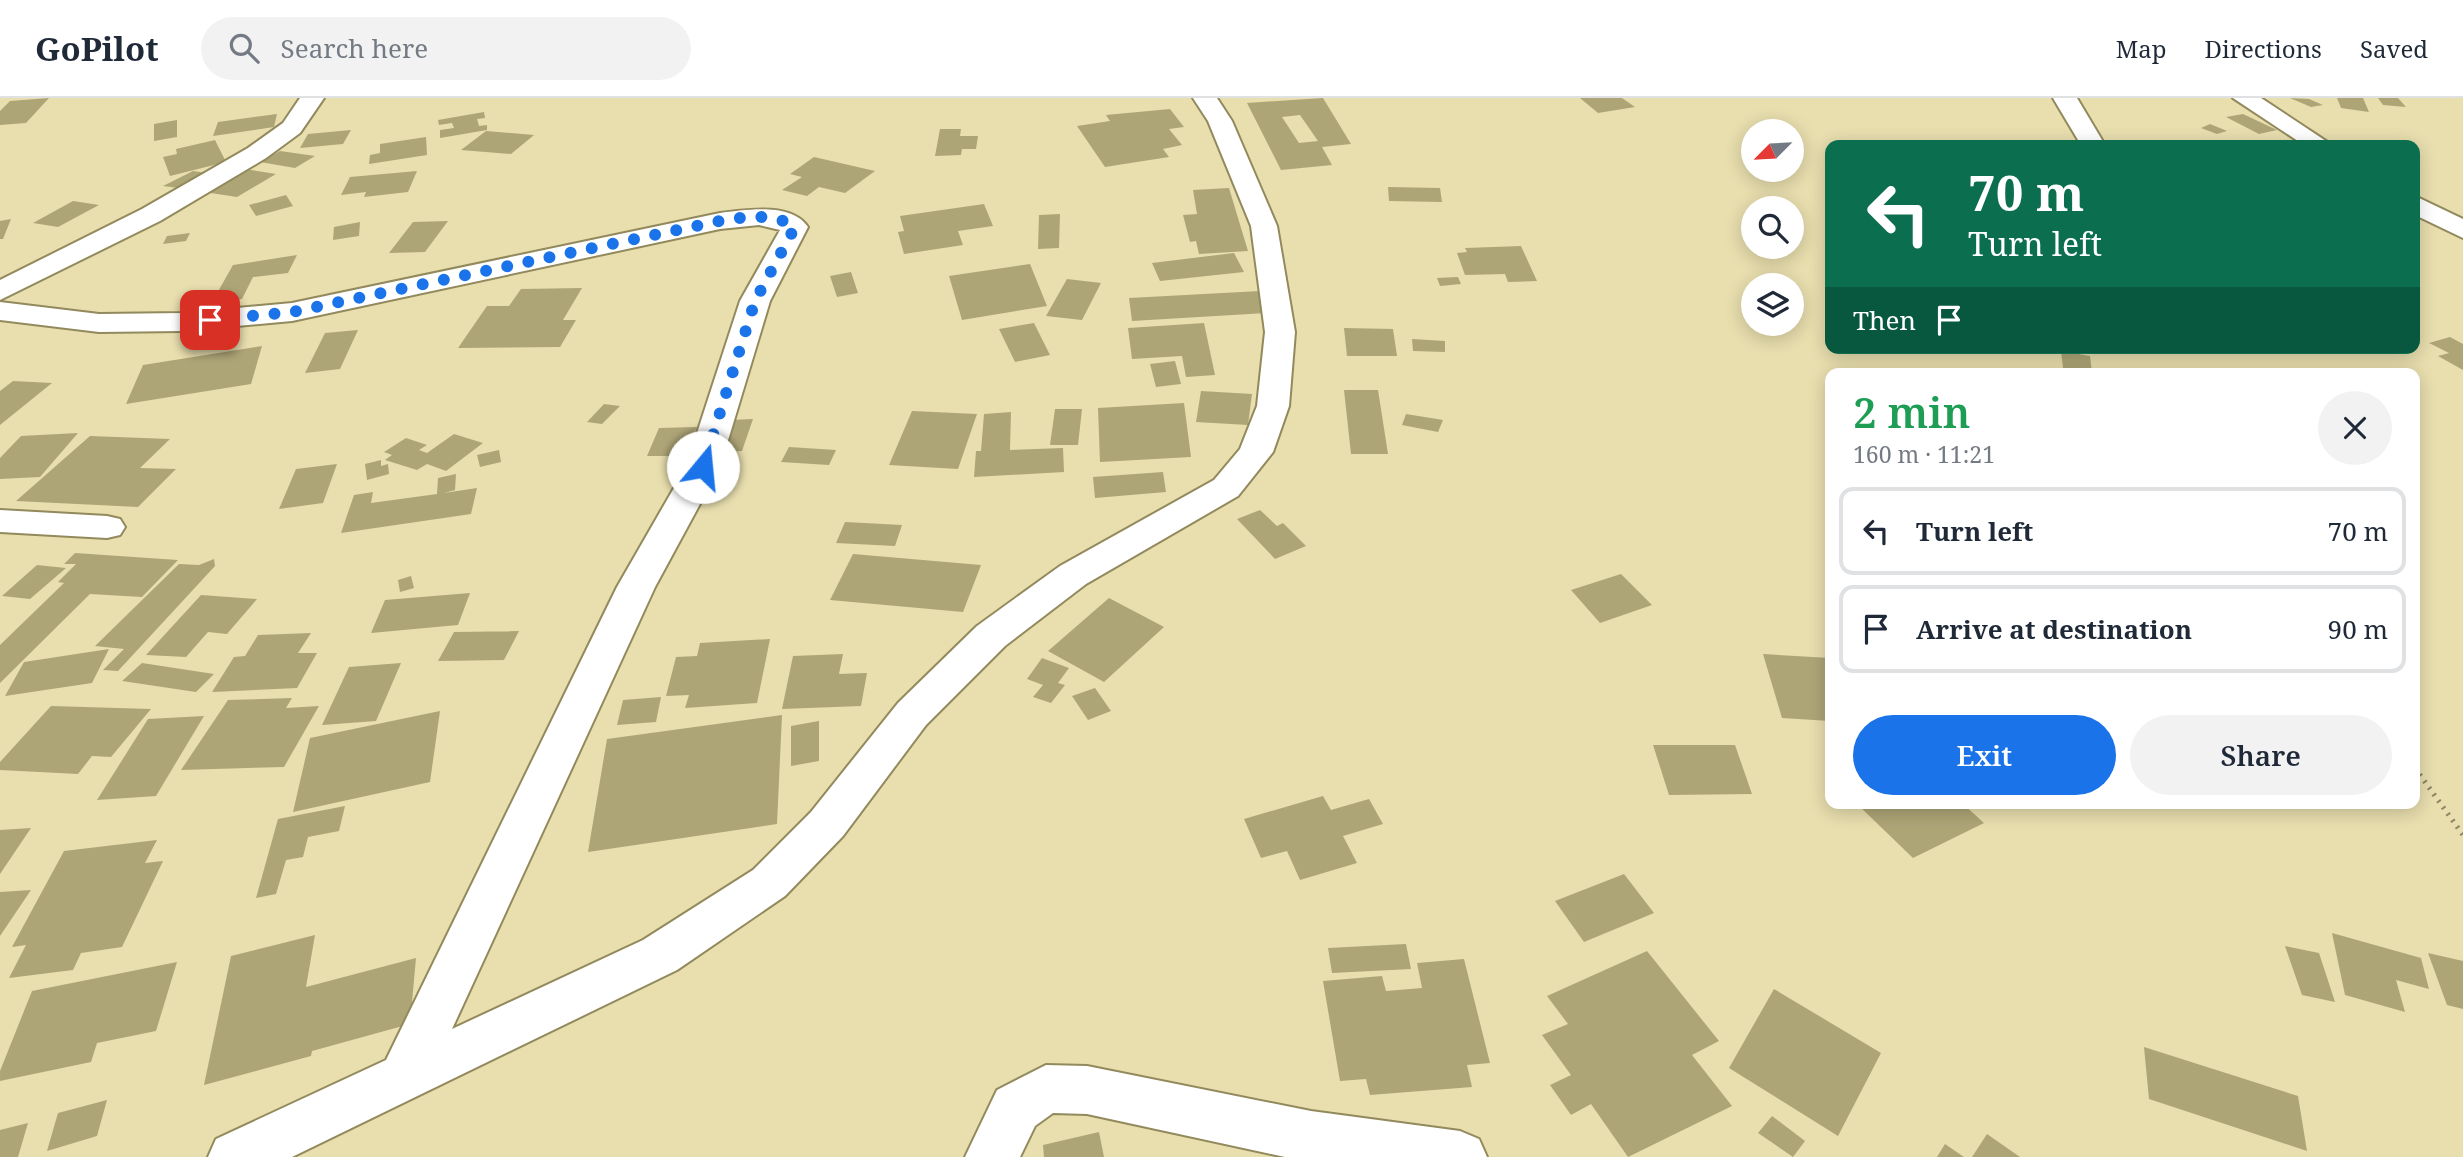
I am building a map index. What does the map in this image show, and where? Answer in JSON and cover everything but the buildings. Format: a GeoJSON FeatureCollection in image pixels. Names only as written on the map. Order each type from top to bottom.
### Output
{"type":"FeatureCollection","features":[{"type":"Feature","properties":{"kind":"street"},"geometry":{"type":"LineString","coordinates":[[0,291],[151,215],[257,153],[292,128],[312,98]]}},
{"type":"Feature","properties":{"kind":"street"},"geometry":{"type":"LineString","coordinates":[[235,1157],[660,955],[769,883],[827,824],[912,714],[991,636],[1073,575],[1226,488],[1256,452],[1273,407],[1280,332],[1264,226],[1220,121],[1205,98]]}},
{"type":"Feature","properties":{"kind":"street"},"geometry":{"type":"LineString","coordinates":[[2065,98],[2090,140]]}},
{"type":"Feature","properties":{"kind":"street"},"geometry":{"type":"LineString","coordinates":[[2245,98],[2312,140]]}},
{"type":"Feature","properties":{"kind":"street"},"geometry":{"type":"LineString","coordinates":[[2420,207],[2463,230]]}},
{"type":"Feature","properties":{"kind":"street"},"geometry":{"type":"LineString","coordinates":[[0,311],[99,324],[183,322],[292,312],[720,221],[755,216],[782,218],[795,227],[755,301],[703,467],[636,587],[403,1079]]}},
{"type":"Feature","properties":{"kind":"street"},"geometry":{"type":"LineString","coordinates":[[0,521],[107,527]]}},
{"type":"Feature","properties":{"kind":"street"},"geometry":{"type":"LineString","coordinates":[[992,1157],[1016,1108],[1046,1089],[1087,1090],[1311,1137],[1460,1157]]}},
{"type":"Feature","properties":{"kind":"path"},"geometry":{"type":"LineString","coordinates":[[2420,775],[2463,835]]}},
{"type":"Feature","properties":{"kind":"route"},"geometry":{"type":"LineString","coordinates":[[210,320],[292,312],[720,221],[755,216],[782,218],[795,227],[755,301],[703,467]]}}]}
